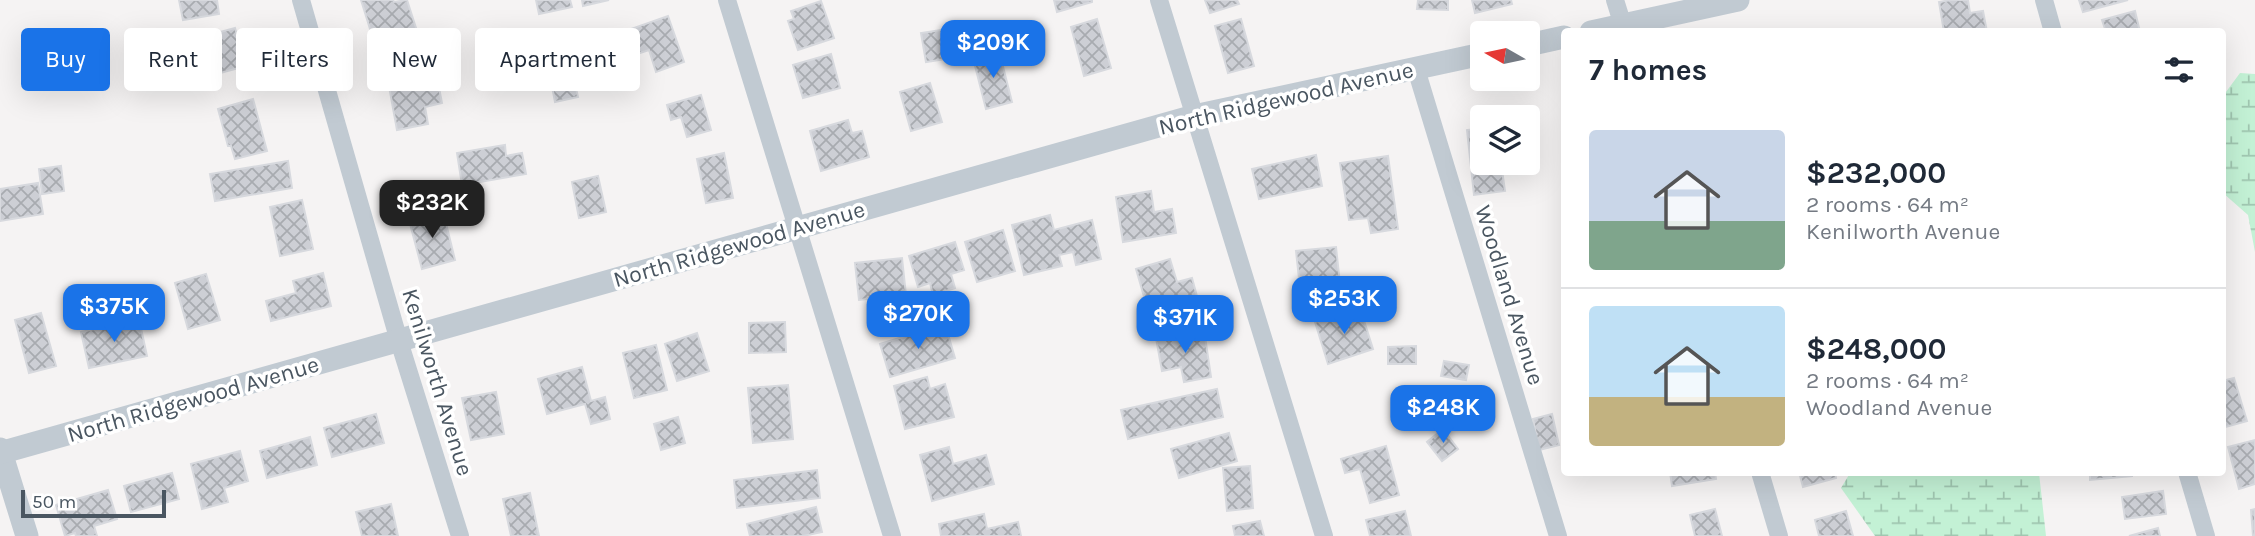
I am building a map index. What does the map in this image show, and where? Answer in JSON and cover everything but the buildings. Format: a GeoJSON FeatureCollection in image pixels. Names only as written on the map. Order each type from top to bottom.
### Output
{"type":"FeatureCollection","features":[{"type":"Feature","properties":{"kind":"street","name":"Kenilworth Avenue"},"geometry":{"type":"LineString","coordinates":[[301,0],[399,341],[460,536]]}},
{"type":"Feature","properties":{"kind":"street"},"geometry":{"type":"LineString","coordinates":[[727,0],[892,536]]}},
{"type":"Feature","properties":{"kind":"street"},"geometry":{"type":"LineString","coordinates":[[1159,0],[1324,536]]}},
{"type":"Feature","properties":{"kind":"street"},"geometry":{"type":"LineString","coordinates":[[1615,0],[1624,28],[1738,0]]}},
{"type":"Feature","properties":{"kind":"street"},"geometry":{"type":"LineString","coordinates":[[2044,0],[2052,28]]}},
{"type":"Feature","properties":{"kind":"street"},"geometry":{"type":"LineString","coordinates":[[1540,42],[1561,38]]}},
{"type":"Feature","properties":{"kind":"street","name":"North Ridgewood Avenue"},"geometry":{"type":"LineString","coordinates":[[0,451],[1194,116],[1470,57]]}},
{"type":"Feature","properties":{"kind":"street","name":"Woodland Avenue"},"geometry":{"type":"LineString","coordinates":[[1416,69],[1558,536]]}},
{"type":"Feature","properties":{"kind":"street"},"geometry":{"type":"LineString","coordinates":[[0,451],[27,536]]}},
{"type":"Feature","properties":{"kind":"street"},"geometry":{"type":"LineString","coordinates":[[1761,476],[1779,536]]}},
{"type":"Feature","properties":{"kind":"street"},"geometry":{"type":"LineString","coordinates":[[2188,476],[2206,536]]}},
{"type":"Feature","properties":{"kind":"green space"},"geometry":{"type":"Polygon","coordinates":[[[2240,73],[2255,74],[2255,252],[2248,215],[2226,196],[2226,92],[2240,73]]]}},
{"type":"Feature","properties":{"kind":"green space"},"geometry":{"type":"Polygon","coordinates":[[[1848,476],[2039,476],[2046,536],[1875,536],[1841,488],[1848,476]]]}}]}
